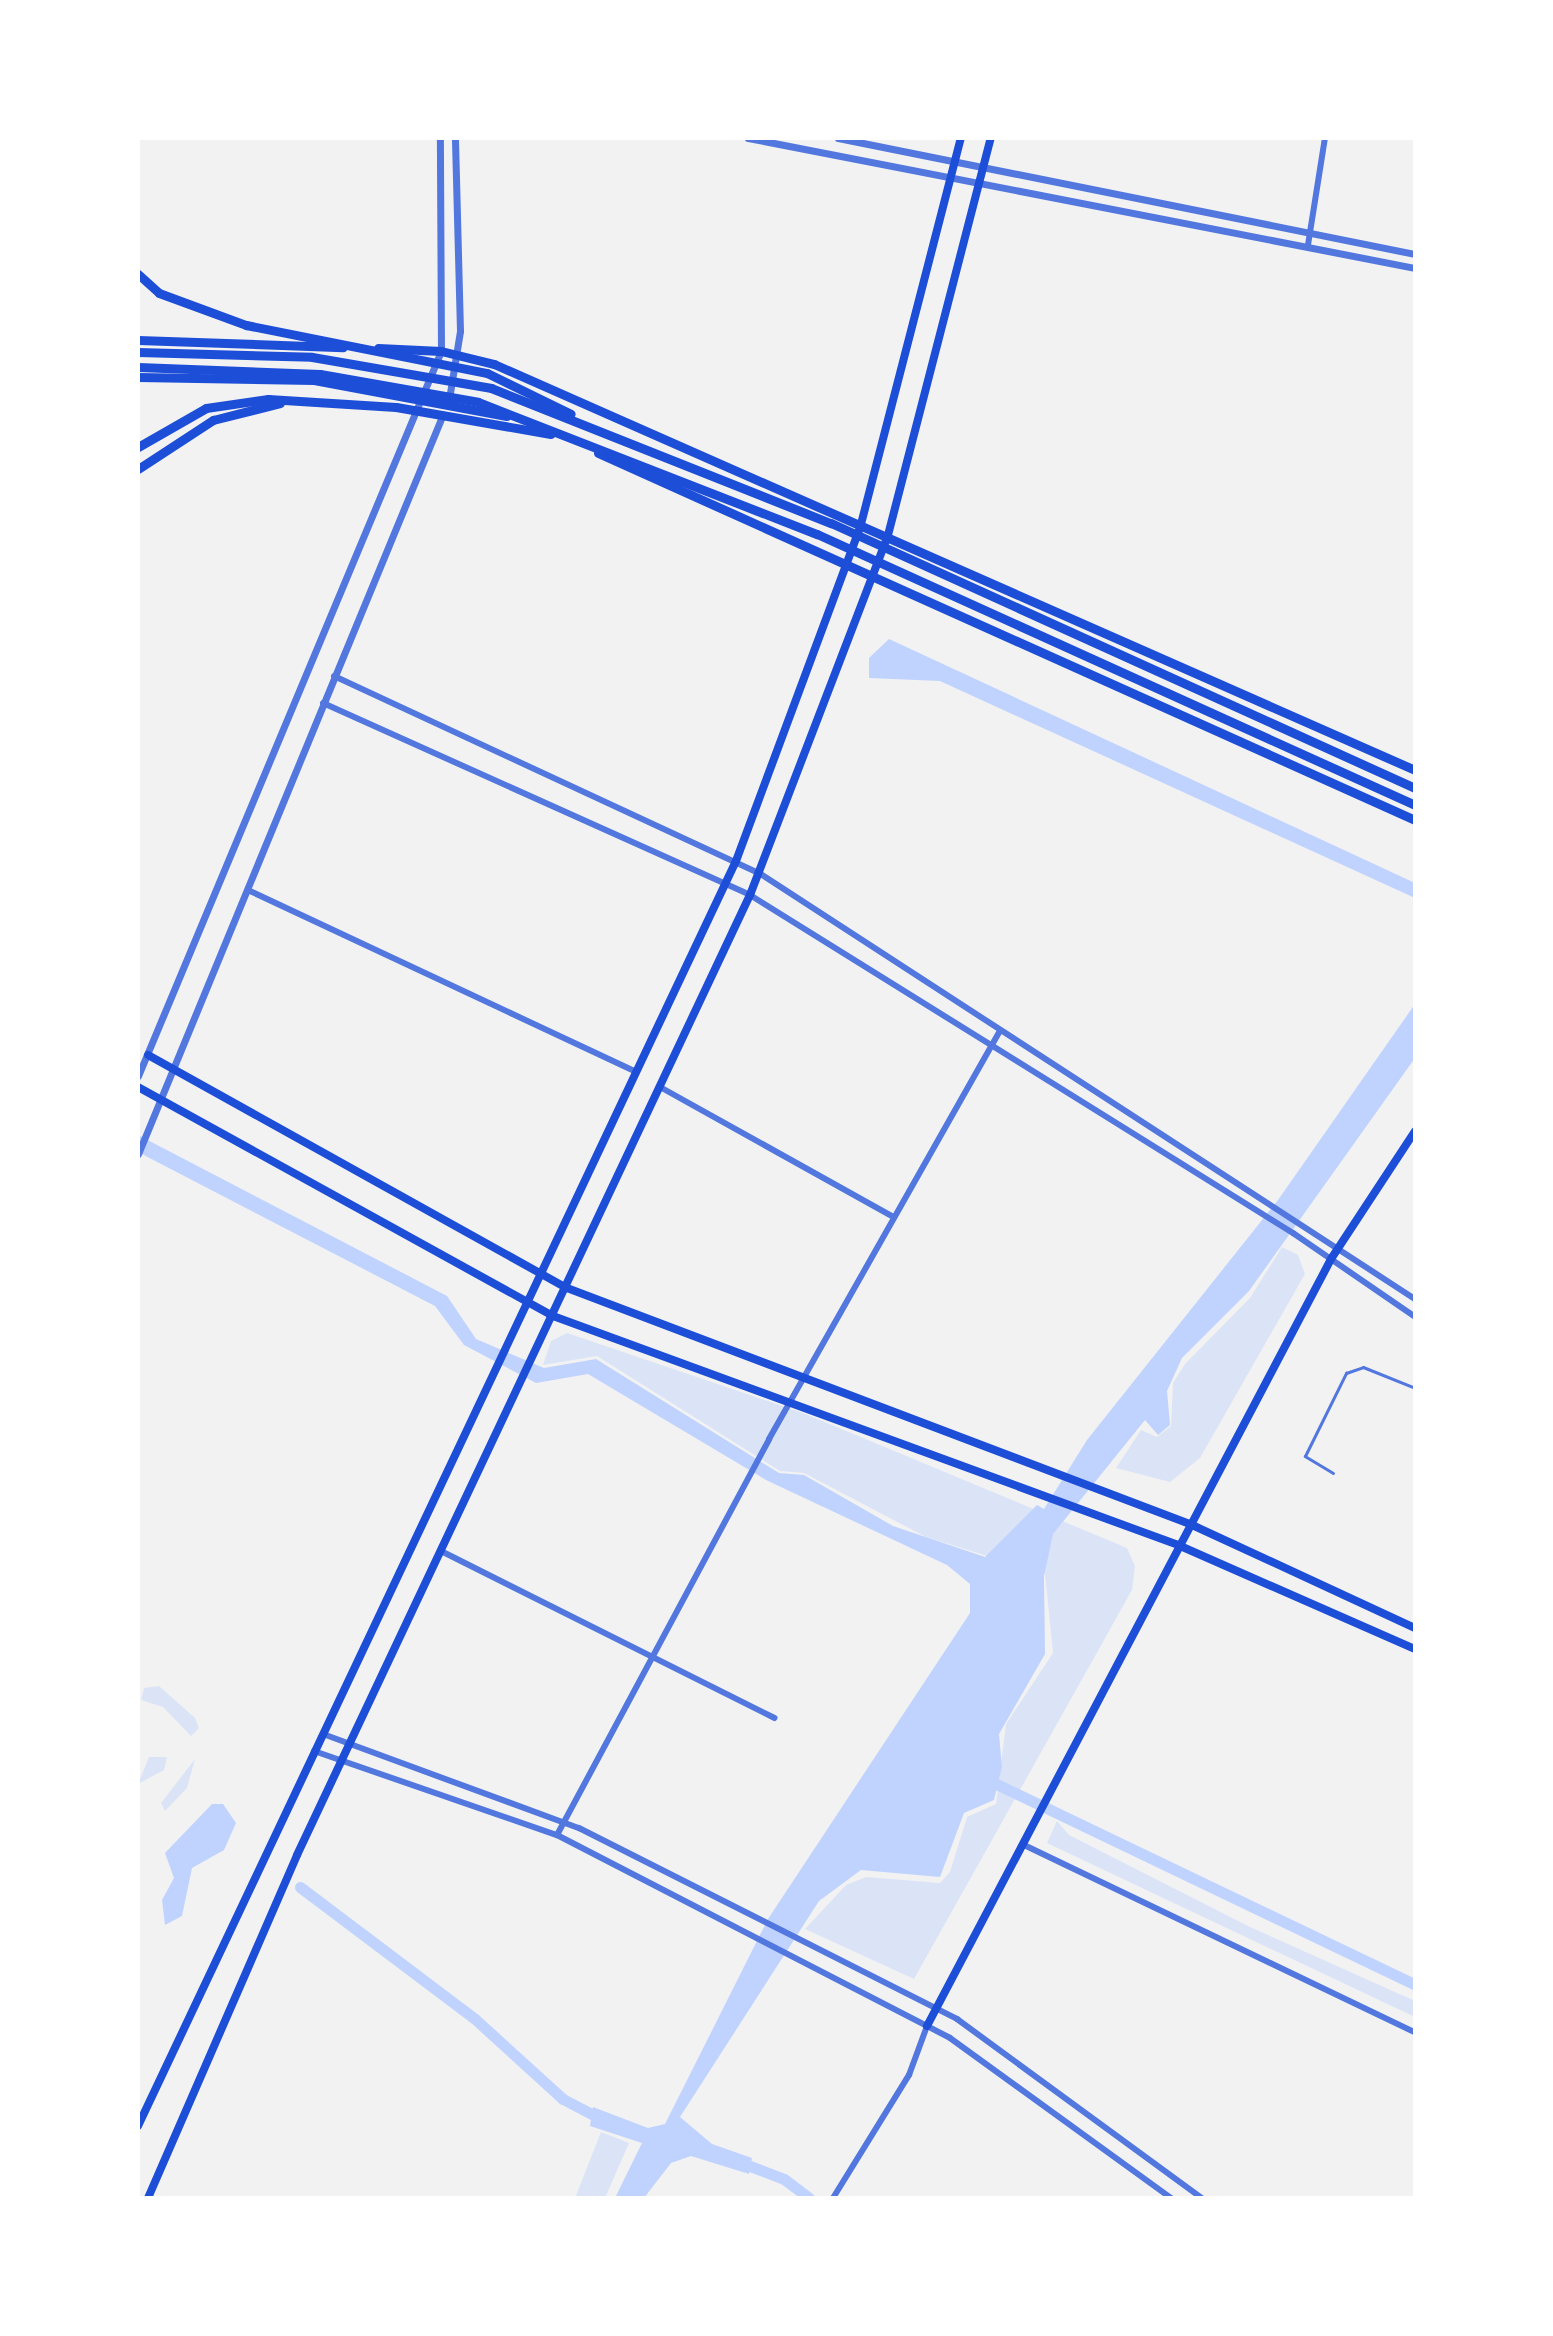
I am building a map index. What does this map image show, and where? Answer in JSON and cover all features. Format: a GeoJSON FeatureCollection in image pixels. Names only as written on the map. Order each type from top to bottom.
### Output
{"type":"FeatureCollection","features":[{"type":"Feature","properties":{"kind":"main road"},"geometry":{"type":"LineString","coordinates":[[138,2126],[254,1871],[736,861],[849,564],[961,138]]}},
{"type":"Feature","properties":{"kind":"main road"},"geometry":{"type":"LineString","coordinates":[[148,2198],[297,1855],[750,895],[887,539],[991,138]]}},
{"type":"Feature","properties":{"kind":"main road"},"geometry":{"type":"LineString","coordinates":[[138,274],[159,293]]}},
{"type":"Feature","properties":{"kind":"main road"},"geometry":{"type":"LineString","coordinates":[[138,283],[246,325],[487,373],[591,426]]}},
{"type":"Feature","properties":{"kind":"main road"},"geometry":{"type":"LineString","coordinates":[[138,340],[441,351],[459,355],[1415,770]]}},
{"type":"Feature","properties":{"kind":"main road"},"geometry":{"type":"LineString","coordinates":[[138,352],[409,369],[491,388],[831,523],[1415,788]]}},
{"type":"Feature","properties":{"kind":"main road"},"geometry":{"type":"LineString","coordinates":[[138,367],[320,374],[404,386],[478,402],[817,534],[1415,805]]}},
{"type":"Feature","properties":{"kind":"main road"},"geometry":{"type":"LineString","coordinates":[[138,377],[314,380],[422,397],[525,421],[1415,820]]}},
{"type":"Feature","properties":{"kind":"main road"},"geometry":{"type":"LineString","coordinates":[[138,447],[206,408],[303,398],[475,418],[581,441]]}},
{"type":"Feature","properties":{"kind":"main road"},"geometry":{"type":"LineString","coordinates":[[138,469],[213,420],[303,398]]}},
{"type":"Feature","properties":{"kind":"main road"},"geometry":{"type":"LineString","coordinates":[[148,1055],[567,1288],[1190,1524],[1415,1628]]}},
{"type":"Feature","properties":{"kind":"main road"},"geometry":{"type":"LineString","coordinates":[[138,1087],[553,1316],[1178,1545],[1415,1649]]}},
{"type":"Feature","properties":{"kind":"main road"},"geometry":{"type":"LineString","coordinates":[[927,2026],[1331,1259],[1415,1131]]}},
{"type":"Feature","properties":{"kind":"street"},"geometry":{"type":"LineString","coordinates":[[138,1076],[441,351],[440,138]]}},
{"type":"Feature","properties":{"kind":"street"},"geometry":{"type":"LineString","coordinates":[[138,1154],[250,891],[323,703],[448,403],[459,355],[455,138]]}},
{"type":"Feature","properties":{"kind":"street"},"geometry":{"type":"LineString","coordinates":[[748,138],[1415,268]]}},
{"type":"Feature","properties":{"kind":"street"},"geometry":{"type":"LineString","coordinates":[[838,138],[1415,254]]}},
{"type":"Feature","properties":{"kind":"street"},"geometry":{"type":"LineString","coordinates":[[1308,245],[1325,138]]}},
{"type":"Feature","properties":{"kind":"street"},"geometry":{"type":"LineString","coordinates":[[334,676],[759,873],[999,1032],[1415,1299]]}},
{"type":"Feature","properties":{"kind":"street"},"geometry":{"type":"LineString","coordinates":[[323,703],[750,895],[1293,1233],[1415,1317]]}},
{"type":"Feature","properties":{"kind":"street"},"geometry":{"type":"LineString","coordinates":[[250,891],[635,1071]]}},
{"type":"Feature","properties":{"kind":"street"},"geometry":{"type":"LineString","coordinates":[[557,1835],[802,1379],[999,1032]]}},
{"type":"Feature","properties":{"kind":"street"},"geometry":{"type":"LineString","coordinates":[[660,1087],[894,1217]]}},
{"type":"Feature","properties":{"kind":"street"},"geometry":{"type":"LineString","coordinates":[[441,1551],[775,1718]]}},
{"type":"Feature","properties":{"kind":"street"},"geometry":{"type":"LineString","coordinates":[[320,1732],[563,1822],[757,1922],[934,2008],[1202,2198]]}},
{"type":"Feature","properties":{"kind":"street"},"geometry":{"type":"LineString","coordinates":[[312,1750],[341,1763],[557,1835],[927,2026],[1171,2198]]}},
{"type":"Feature","properties":{"kind":"street"},"geometry":{"type":"LineString","coordinates":[[1024,1845],[1415,2032]]}},
{"type":"Feature","properties":{"kind":"street"},"geometry":{"type":"LineString","coordinates":[[833,2197],[909,2075],[927,2026]]}},
{"type":"Feature","properties":{"kind":"lane"},"geometry":{"type":"LineString","coordinates":[[1333,1473],[1305,1456],[1346,1373],[1363,1367],[1415,1388]]}},
{"type":"Feature","properties":{"kind":"shaded area"},"geometry":{"type":"Polygon","coordinates":[[[1282,1247],[1298,1255],[1305,1274],[1200,1458],[1170,1482],[1116,1468],[1141,1430],[1157,1437],[1171,1426],[1173,1383],[1185,1364],[1250,1298],[1282,1247]]]}},
{"type":"Feature","properties":{"kind":"shaded area"},"geometry":{"type":"Polygon","coordinates":[[[567,1333],[803,1413],[1127,1548],[1135,1566],[1132,1590],[914,1979],[805,1929],[846,1885],[866,1877],[940,1883],[950,1872],[967,1817],[996,1804],[1006,1724],[1053,1653],[1045,1574],[926,1537],[804,1473],[780,1471],[597,1356],[543,1365],[551,1341],[567,1333]]]}},
{"type":"Feature","properties":{"kind":"shaded area"},"geometry":{"type":"Polygon","coordinates":[[[159,1686],[195,1718],[199,1728],[191,1736],[163,1707],[141,1700],[144,1688],[159,1686]]]}},
{"type":"Feature","properties":{"kind":"shaded area"},"geometry":{"type":"Polygon","coordinates":[[[149,1757],[167,1757],[164,1770],[138,1784],[149,1757]]]}},
{"type":"Feature","properties":{"kind":"shaded area"},"geometry":{"type":"Polygon","coordinates":[[[195,1759],[187,1788],[165,1811],[161,1803],[195,1759]]]}},
{"type":"Feature","properties":{"kind":"shaded area"},"geometry":{"type":"Polygon","coordinates":[[[1057,1821],[1069,1835],[1250,1927],[1415,2001],[1415,2017],[1047,1843],[1057,1821]]]}},
{"type":"Feature","properties":{"kind":"shaded area"},"geometry":{"type":"Polygon","coordinates":[[[601,2132],[629,2143],[605,2198],[575,2198],[601,2132]]]}},
{"type":"Feature","properties":{"kind":"water"},"geometry":{"type":"Polygon","coordinates":[[[889,639],[1415,883],[1415,898],[940,681],[869,678],[869,658],[889,639]]]}},
{"type":"Feature","properties":{"kind":"water"},"geometry":{"type":"Polygon","coordinates":[[[1415,1004],[1415,1058],[1249,1291],[1182,1358],[1167,1391],[1170,1425],[1158,1435],[1145,1420],[1053,1534],[1044,1576],[1045,1654],[999,1734],[1002,1767],[994,1800],[964,1813],[940,1877],[861,1870],[819,1901],[680,2117],[712,2144],[752,2158],[749,2174],[691,2156],[671,2163],[644,2198],[615,2198],[642,2143],[590,2126],[593,2107],[648,2128],[665,2124],[768,1919],[970,1613],[970,1584],[947,1565],[766,1480],[588,1374],[536,1383],[464,1345],[435,1306],[138,1152],[138,1135],[447,1296],[476,1339],[544,1368],[596,1359],[779,1473],[804,1475],[893,1526],[985,1557],[1037,1505],[1044,1509],[1087,1440],[1278,1200],[1415,1004]]]}},
{"type":"Feature","properties":{"kind":"water"},"geometry":{"type":"Polygon","coordinates":[[[212,1804],[223,1804],[236,1823],[224,1850],[192,1868],[182,1916],[165,1925],[162,1900],[174,1878],[165,1853],[212,1804]]]}},
{"type":"Feature","properties":{"kind":"waterway"},"geometry":{"type":"LineString","coordinates":[[988,1780],[1415,1985]]}},
{"type":"Feature","properties":{"kind":"waterway"},"geometry":{"type":"LineString","coordinates":[[300,1887],[475,2019],[563,2099],[603,2120]]}},
{"type":"Feature","properties":{"kind":"waterway"},"geometry":{"type":"LineString","coordinates":[[737,2161],[784,2179],[809,2198]]}}]}
